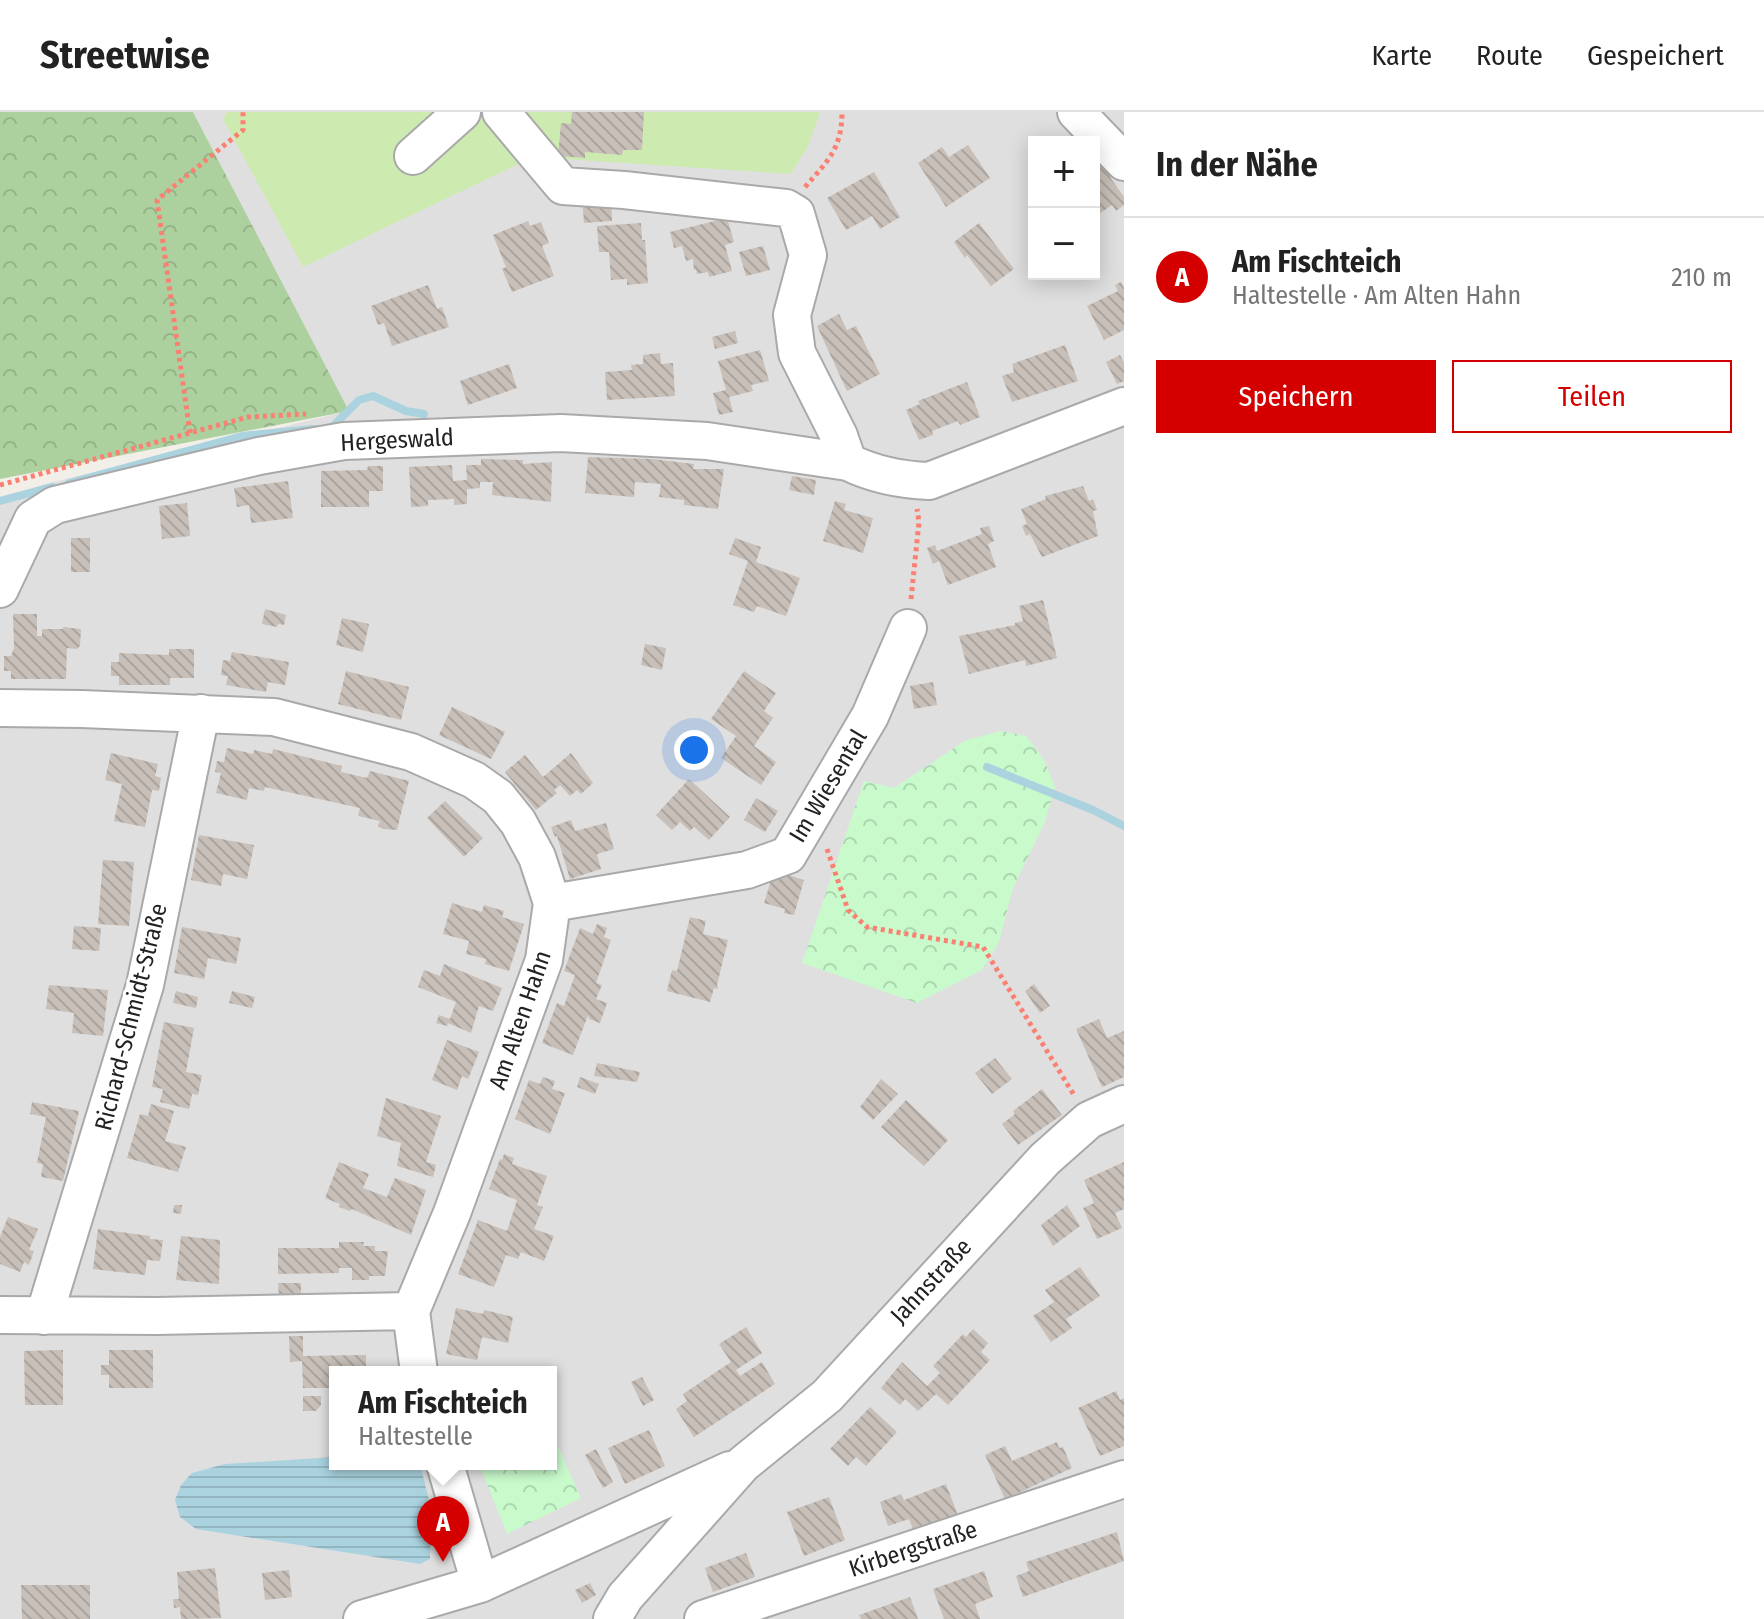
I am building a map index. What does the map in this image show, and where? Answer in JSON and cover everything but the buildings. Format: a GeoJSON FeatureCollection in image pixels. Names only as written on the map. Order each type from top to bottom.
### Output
{"type":"FeatureCollection","features":[{"type":"Feature","properties":{"kind":"street"},"geometry":{"type":"LineString","coordinates":[[413,156],[462,112]]}},
{"type":"Feature","properties":{"kind":"street"},"geometry":{"type":"LineString","coordinates":[[501,112],[563,186],[786,208],[796,214],[808,255],[792,315],[797,353],[839,436],[848,462]]}},
{"type":"Feature","properties":{"kind":"street"},"geometry":{"type":"LineString","coordinates":[[1076,112],[1124,162]]}},
{"type":"Feature","properties":{"kind":"street","name":"Hergeswald"},"geometry":{"type":"LineString","coordinates":[[0,589],[33,519],[55,505],[259,456],[344,441],[561,433],[707,441],[848,462],[867,471],[913,481],[929,481],[1124,406]]}},
{"type":"Feature","properties":{"kind":"street","name":"Im Wiesental"},"geometry":{"type":"LineString","coordinates":[[552,903],[747,870],[788,855],[870,716],[908,628]]}},
{"type":"Feature","properties":{"kind":"street","name":"Am Alten Hahn"},"geometry":{"type":"LineString","coordinates":[[0,708],[274,717],[411,752],[474,780],[498,797],[518,822],[537,857],[552,903],[544,960],[452,1213],[411,1311]]}},
{"type":"Feature","properties":{"kind":"street","name":"Richard-Schmidt-Straße"},"geometry":{"type":"LineString","coordinates":[[44,1316],[145,985],[201,713]]}},
{"type":"Feature","properties":{"kind":"street","name":"Jahnstraße"},"geometry":{"type":"LineString","coordinates":[[612,1619],[625,1597],[743,1464],[827,1396],[1045,1159],[1089,1120],[1124,1104]]}},
{"type":"Feature","properties":{"kind":"street"},"geometry":{"type":"LineString","coordinates":[[0,1315],[411,1311],[418,1366]]}},
{"type":"Feature","properties":{"kind":"street","name":"Jahnstraße"},"geometry":{"type":"LineString","coordinates":[[362,1619],[480,1584],[743,1464]]}},
{"type":"Feature","properties":{"kind":"street"},"geometry":{"type":"LineString","coordinates":[[447,1470],[480,1584]]}},
{"type":"Feature","properties":{"kind":"street","name":"Kirbergstraße"},"geometry":{"type":"LineString","coordinates":[[703,1619],[1124,1479]]}},
{"type":"Feature","properties":{"kind":"path"},"geometry":{"type":"LineString","coordinates":[[190,433],[157,200],[243,130],[243,112]]}},
{"type":"Feature","properties":{"kind":"path"},"geometry":{"type":"LineString","coordinates":[[786,208],[834,155],[842,132],[842,112]]}},
{"type":"Feature","properties":{"kind":"path"},"geometry":{"type":"LineString","coordinates":[[0,485],[67,466]]}},
{"type":"Feature","properties":{"kind":"path"},"geometry":{"type":"LineString","coordinates":[[908,628],[919,522],[913,481]]}},
{"type":"Feature","properties":{"kind":"path"},"geometry":{"type":"LineString","coordinates":[[815,810],[848,910],[867,927],[983,947],[1089,1120]]}},
{"type":"Feature","properties":{"kind":"shaded area"},"geometry":{"type":"Polygon","coordinates":[[[193,112],[1124,112],[1124,1619],[0,1619],[0,498],[45,484],[348,411],[193,112]]]}},
{"type":"Feature","properties":{"kind":"green space"},"geometry":{"type":"Polygon","coordinates":[[[0,112],[193,112],[349,411],[0,479],[0,112]]]}},
{"type":"Feature","properties":{"kind":"green space"},"geometry":{"type":"Polygon","coordinates":[[[227,112],[820,112],[808,146],[791,174],[533,157],[303,267],[223,119],[227,112]]]}},
{"type":"Feature","properties":{"kind":"green space"},"geometry":{"type":"Polygon","coordinates":[[[1001,731],[1026,736],[1044,760],[1055,787],[1045,822],[1013,888],[999,942],[982,970],[917,1003],[802,963],[864,781],[894,788],[966,740],[1001,731]]]}},
{"type":"Feature","properties":{"kind":"green space"},"geometry":{"type":"Polygon","coordinates":[[[557,1444],[581,1498],[507,1534],[481,1470],[557,1470],[557,1444]]]}},
{"type":"Feature","properties":{"kind":"water"},"geometry":{"type":"Polygon","coordinates":[[[329,1457],[329,1470],[422,1470],[431,1508],[430,1559],[420,1564],[196,1529],[180,1517],[175,1500],[181,1485],[192,1473],[225,1464],[329,1457]]]}},
{"type":"Feature","properties":{"kind":"waterway"},"geometry":{"type":"LineString","coordinates":[[327,428],[332,427],[359,400],[373,396],[406,411],[424,414]]}},
{"type":"Feature","properties":{"kind":"waterway"},"geometry":{"type":"LineString","coordinates":[[69,483],[242,436],[314,429]]}},
{"type":"Feature","properties":{"kind":"waterway"},"geometry":{"type":"LineString","coordinates":[[0,501],[52,487]]}},
{"type":"Feature","properties":{"kind":"waterway"},"geometry":{"type":"LineString","coordinates":[[987,767],[1093,810],[1124,826]]}},
{"type":"Feature","properties":{"kind":"place","name":"Am Fischteich"},"geometry":{"type":"Point","coordinates":[443,1562]}}]}
